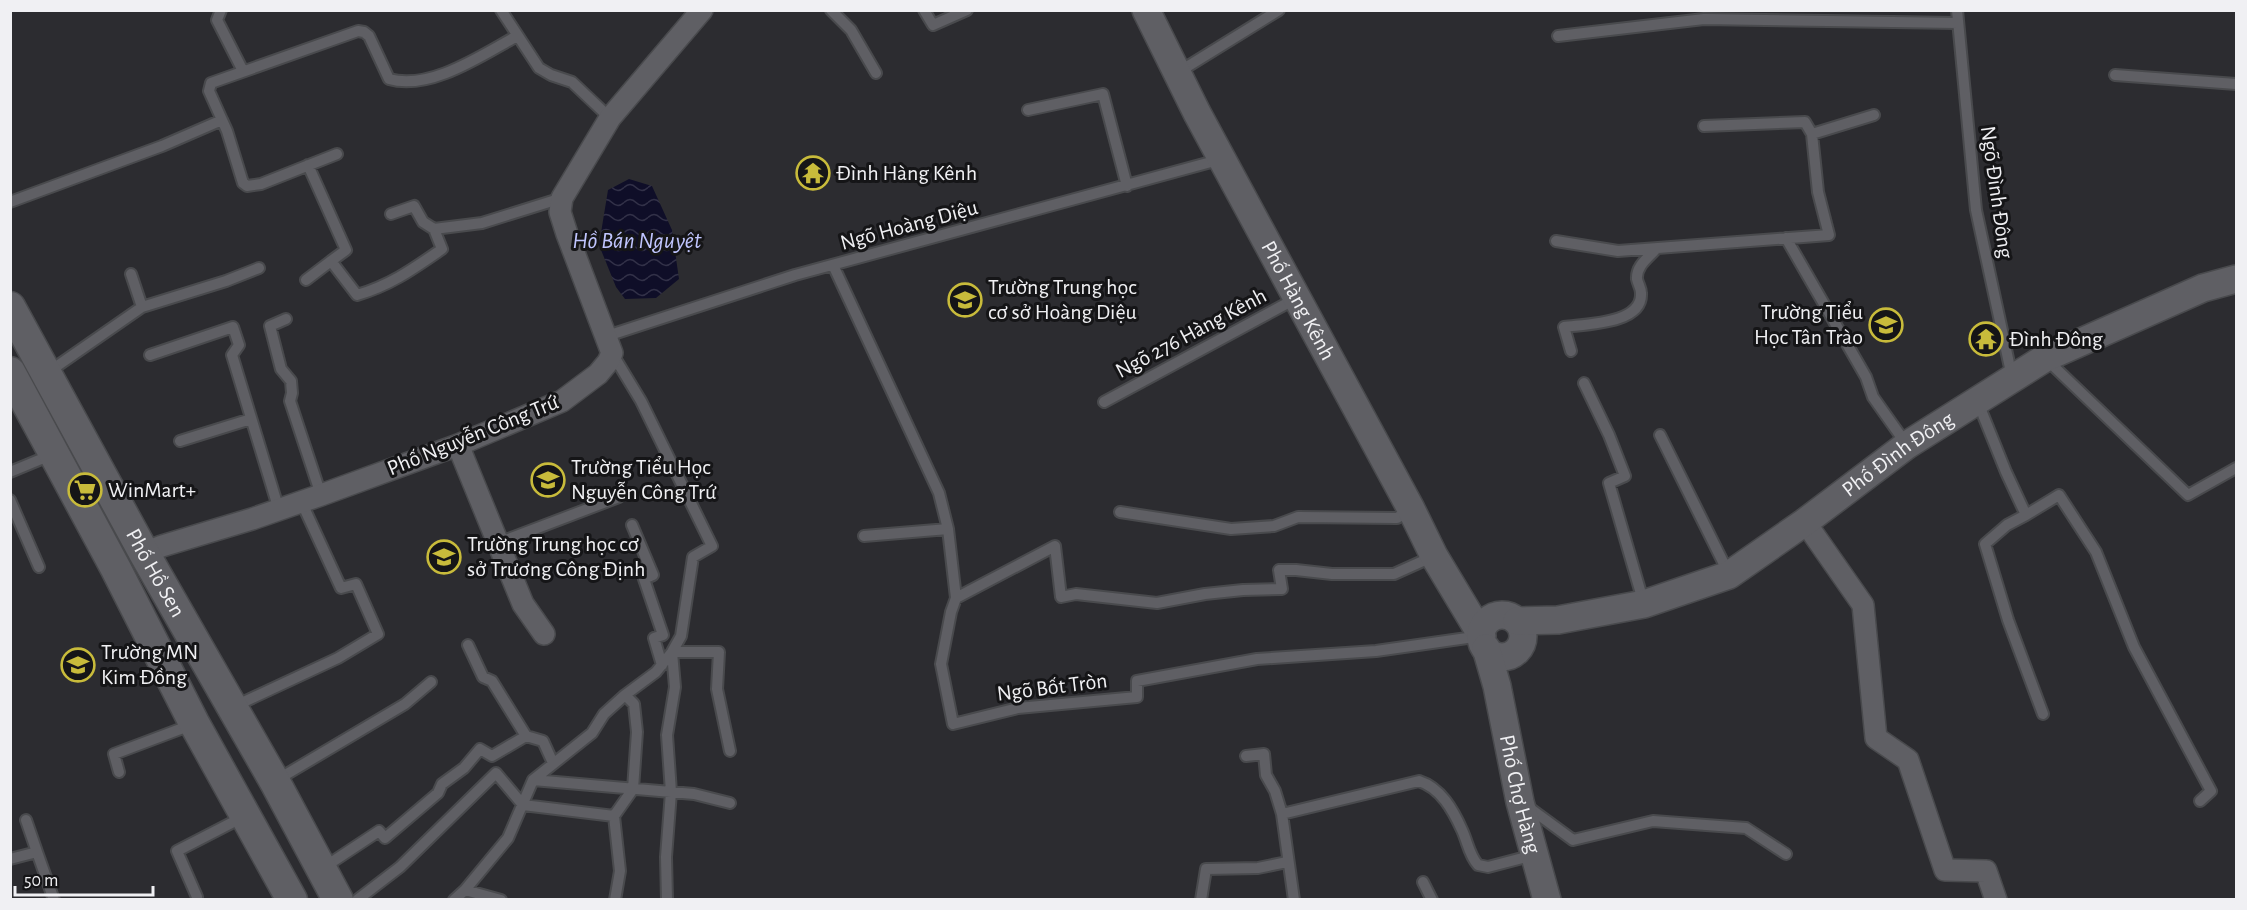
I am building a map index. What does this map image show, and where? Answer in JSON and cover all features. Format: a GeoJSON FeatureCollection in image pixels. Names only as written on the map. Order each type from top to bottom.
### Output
{"type":"FeatureCollection","features":[{"type":"Feature","properties":{"kind":"main road","name":"Phố Hồ Sen"},"geometry":{"type":"LineString","coordinates":[[12,314],[144,554],[275,782],[338,900]]}},
{"type":"Feature","properties":{"kind":"main road","name":"Phố Hồ Sen"},"geometry":{"type":"LineString","coordinates":[[10,372],[194,723],[292,900]]}},
{"type":"Feature","properties":{"kind":"street"},"geometry":{"type":"LineString","coordinates":[[610,344],[567,234],[560,212],[561,198],[610,118],[702,10]]}},
{"type":"Feature","properties":{"kind":"street","name":"Phố Hàng Kênh"},"geometry":{"type":"LineString","coordinates":[[1146,10],[1176,73],[1411,509],[1434,556],[1453,589],[1501,636]]}},
{"type":"Feature","properties":{"kind":"street","name":"Phố Đình Đông"},"geometry":{"type":"LineString","coordinates":[[1501,636],[1558,620],[1644,604],[1729,575],[1805,522],[1907,445],[2012,377],[2045,358],[2203,288],[2236,279]]}},
{"type":"Feature","properties":{"kind":"street","name":"Phố Nguyễn Công Trứ"},"geometry":{"type":"LineString","coordinates":[[144,554],[162,546],[279,510],[458,445],[562,401],[598,374],[608,362],[610,344]]}},
{"type":"Feature","properties":{"kind":"street"},"geometry":{"type":"LineString","coordinates":[[458,445],[523,604],[544,634]]}},
{"type":"Feature","properties":{"kind":"street"},"geometry":{"type":"LineString","coordinates":[[1805,522],[1863,605],[1876,738],[1908,760],[1945,870],[1986,871],[1996,900]]}},
{"type":"Feature","properties":{"kind":"street","name":"Phố Chợ Hàng"},"geometry":{"type":"LineString","coordinates":[[1501,636],[1497,686],[1520,802],[1547,900]]}},
{"type":"Feature","properties":{"kind":"lane"},"geometry":{"type":"LineString","coordinates":[[221,10],[217,20],[243,71]]}},
{"type":"Feature","properties":{"kind":"lane"},"geometry":{"type":"LineString","coordinates":[[501,10],[539,68],[572,82],[610,118]]}},
{"type":"Feature","properties":{"kind":"lane"},"geometry":{"type":"LineString","coordinates":[[831,10],[851,30],[876,73]]}},
{"type":"Feature","properties":{"kind":"lane"},"geometry":{"type":"LineString","coordinates":[[924,10],[933,25],[967,10]]}},
{"type":"Feature","properties":{"kind":"lane"},"geometry":{"type":"LineString","coordinates":[[1176,73],[1279,10]]}},
{"type":"Feature","properties":{"kind":"lane","name":"Ngõ Đình Đông"},"geometry":{"type":"LineString","coordinates":[[1957,10],[1976,210],[2012,377]]}},
{"type":"Feature","properties":{"kind":"lane"},"geometry":{"type":"LineString","coordinates":[[1558,36],[1745,15],[1958,23]]}},
{"type":"Feature","properties":{"kind":"lane"},"geometry":{"type":"LineString","coordinates":[[337,154],[261,184],[247,186],[243,183],[227,130],[209,91],[211,83],[358,31],[369,36],[390,79],[398,82],[425,79],[454,70],[517,36]]}},
{"type":"Feature","properties":{"kind":"lane"},"geometry":{"type":"LineString","coordinates":[[2115,75],[2236,84]]}},
{"type":"Feature","properties":{"kind":"lane"},"geometry":{"type":"LineString","coordinates":[[1028,110],[1103,94],[1127,186]]}},
{"type":"Feature","properties":{"kind":"lane"},"geometry":{"type":"LineString","coordinates":[[1812,134],[1874,115]]}},
{"type":"Feature","properties":{"kind":"lane"},"geometry":{"type":"LineString","coordinates":[[10,202],[162,146],[222,120]]}},
{"type":"Feature","properties":{"kind":"lane"},"geometry":{"type":"LineString","coordinates":[[1556,241],[1618,251],[1829,235],[1818,192],[1812,134],[1805,122],[1704,126]]}},
{"type":"Feature","properties":{"kind":"lane","name":"Ngõ Hoàng Diệu"},"geometry":{"type":"LineString","coordinates":[[610,344],[751,289],[1222,158]]}},
{"type":"Feature","properties":{"kind":"lane"},"geometry":{"type":"LineString","coordinates":[[306,280],[346,250],[309,165]]}},
{"type":"Feature","properties":{"kind":"lane"},"geometry":{"type":"LineString","coordinates":[[434,229],[482,223],[561,198]]}},
{"type":"Feature","properties":{"kind":"lane"},"geometry":{"type":"LineString","coordinates":[[331,261],[357,295],[382,288],[442,249],[434,229],[423,222],[414,206],[391,214]]}},
{"type":"Feature","properties":{"kind":"lane"},"geometry":{"type":"LineString","coordinates":[[1786,238],[1866,377],[1873,398],[1907,445]]}},
{"type":"Feature","properties":{"kind":"lane"},"geometry":{"type":"LineString","coordinates":[[1571,351],[1564,327],[1610,321],[1630,315],[1639,305],[1641,293],[1637,279],[1639,267],[1656,249]]}},
{"type":"Feature","properties":{"kind":"lane","name":"Ngõ Bốt Tròn"},"geometry":{"type":"LineString","coordinates":[[833,266],[939,493],[948,529],[956,598],[941,664],[953,724],[1018,708],[1137,697],[1137,681],[1257,659],[1376,651],[1501,636]]}},
{"type":"Feature","properties":{"kind":"lane"},"geometry":{"type":"LineString","coordinates":[[46,373],[142,307],[226,281],[258,268]]}},
{"type":"Feature","properties":{"kind":"lane"},"geometry":{"type":"LineString","coordinates":[[131,274],[142,307]]}},
{"type":"Feature","properties":{"kind":"lane","name":"Ngõ 276 Hàng Kênh"},"geometry":{"type":"LineString","coordinates":[[1104,402],[1297,298]]}},
{"type":"Feature","properties":{"kind":"lane"},"geometry":{"type":"LineString","coordinates":[[232,707],[338,658],[378,634],[356,584],[341,588],[311,498],[290,401],[291,381],[281,369],[270,326],[286,319]]}},
{"type":"Feature","properties":{"kind":"lane"},"geometry":{"type":"LineString","coordinates":[[150,355],[233,327],[239,345],[232,354],[279,510]]}},
{"type":"Feature","properties":{"kind":"lane"},"geometry":{"type":"LineString","coordinates":[[454,900],[508,838],[533,780],[592,733],[604,714],[656,672],[672,652],[681,636],[693,557],[712,546],[641,401],[629,384],[610,344]]}},
{"type":"Feature","properties":{"kind":"lane"},"geometry":{"type":"LineString","coordinates":[[2045,358],[2188,495],[2236,468]]}},
{"type":"Feature","properties":{"kind":"lane"},"geometry":{"type":"LineString","coordinates":[[1584,383],[1609,435],[1625,476],[1609,483],[1644,604]]}},
{"type":"Feature","properties":{"kind":"lane"},"geometry":{"type":"LineString","coordinates":[[1977,400],[2026,515]]}},
{"type":"Feature","properties":{"kind":"lane"},"geometry":{"type":"LineString","coordinates":[[180,441],[251,419]]}},
{"type":"Feature","properties":{"kind":"lane"},"geometry":{"type":"LineString","coordinates":[[1660,435],[1729,575]]}},
{"type":"Feature","properties":{"kind":"lane"},"geometry":{"type":"LineString","coordinates":[[10,472],[54,454]]}},
{"type":"Feature","properties":{"kind":"lane"},"geometry":{"type":"LineString","coordinates":[[2043,714],[2008,620],[1985,544],[2007,525],[2059,495],[2096,552],[2134,647],[2211,791],[2200,801]]}},
{"type":"Feature","properties":{"kind":"lane"},"geometry":{"type":"LineString","coordinates":[[498,543],[619,497]]}},
{"type":"Feature","properties":{"kind":"lane"},"geometry":{"type":"LineString","coordinates":[[10,500],[39,567]]}},
{"type":"Feature","properties":{"kind":"lane"},"geometry":{"type":"LineString","coordinates":[[1120,512],[1231,529],[1274,526],[1298,518],[1397,518],[1411,509]]}},
{"type":"Feature","properties":{"kind":"lane"},"geometry":{"type":"LineString","coordinates":[[632,525],[653,575],[644,579],[663,635],[654,638],[662,665]]}},
{"type":"Feature","properties":{"kind":"lane"},"geometry":{"type":"LineString","coordinates":[[864,536],[948,529]]}},
{"type":"Feature","properties":{"kind":"lane"},"geometry":{"type":"LineString","coordinates":[[956,598],[1055,546],[1061,597],[1076,594],[1157,603],[1205,594],[1282,589],[1280,570],[1332,574],[1394,574],[1434,556]]}},
{"type":"Feature","properties":{"kind":"lane"},"geometry":{"type":"LineString","coordinates":[[468,645],[483,677],[492,681],[526,736],[543,741],[553,763]]}},
{"type":"Feature","properties":{"kind":"lane"},"geometry":{"type":"LineString","coordinates":[[672,652],[719,652],[717,689],[730,751]]}},
{"type":"Feature","properties":{"kind":"lane"},"geometry":{"type":"LineString","coordinates":[[667,900],[666,857],[671,792],[667,735],[675,687],[672,652]]}},
{"type":"Feature","properties":{"kind":"lane"},"geometry":{"type":"LineString","coordinates":[[275,782],[405,704],[431,682]]}},
{"type":"Feature","properties":{"kind":"lane"},"geometry":{"type":"LineString","coordinates":[[615,900],[620,871],[614,816],[633,789],[637,732],[634,704],[625,695]]}},
{"type":"Feature","properties":{"kind":"lane"},"geometry":{"type":"LineString","coordinates":[[119,772],[114,754],[194,723]]}},
{"type":"Feature","properties":{"kind":"lane"},"geometry":{"type":"LineString","coordinates":[[322,868],[379,831],[385,838],[438,793],[442,784],[464,768],[480,750],[492,756],[526,736]]}},
{"type":"Feature","properties":{"kind":"lane"},"geometry":{"type":"LineString","coordinates":[[1246,756],[1264,754],[1266,775],[1275,790],[1282,814],[1294,900]]}},
{"type":"Feature","properties":{"kind":"lane"},"geometry":{"type":"LineString","coordinates":[[357,900],[400,867],[496,773],[523,805],[614,816]]}},
{"type":"Feature","properties":{"kind":"lane"},"geometry":{"type":"LineString","coordinates":[[533,780],[694,794],[730,803]]}},
{"type":"Feature","properties":{"kind":"lane"},"geometry":{"type":"LineString","coordinates":[[1282,814],[1419,781],[1431,785],[1439,792],[1457,820],[1471,857],[1478,865],[1488,867],[1534,855]]}},
{"type":"Feature","properties":{"kind":"lane"},"geometry":{"type":"LineString","coordinates":[[1520,802],[1573,840],[1653,821],[1746,828],[1786,854]]}},
{"type":"Feature","properties":{"kind":"lane"},"geometry":{"type":"LineString","coordinates":[[197,897],[177,851],[246,816]]}},
{"type":"Feature","properties":{"kind":"lane"},"geometry":{"type":"LineString","coordinates":[[26,820],[54,900]]}},
{"type":"Feature","properties":{"kind":"lane"},"geometry":{"type":"LineString","coordinates":[[10,859],[37,852]]}},
{"type":"Feature","properties":{"kind":"lane"},"geometry":{"type":"LineString","coordinates":[[1201,900],[1206,869],[1258,868],[1287,862]]}},
{"type":"Feature","properties":{"kind":"lane"},"geometry":{"type":"LineString","coordinates":[[1423,882],[1432,900]]}},
{"type":"Feature","properties":{"kind":"lane"},"geometry":{"type":"LineString","coordinates":[[465,890],[501,900]]}},
{"type":"Feature","properties":{"kind":"water","name":"Hồ Bán Nguyệt"},"geometry":{"type":"Polygon","coordinates":[[[629,179],[652,186],[672,230],[679,279],[656,298],[625,299],[616,287],[599,245],[608,190],[629,179]]]}},
{"type":"Feature","properties":{"kind":"place","name":"Đình Hàng Kênh"},"geometry":{"type":"Point","coordinates":[813,173]}},
{"type":"Feature","properties":{"kind":"place","name":"Trường Trung học cơ sở Hoàng Diệu"},"geometry":{"type":"Point","coordinates":[965,300]}},
{"type":"Feature","properties":{"kind":"place","name":"Trường Tiểu Học Tân Trào"},"geometry":{"type":"Point","coordinates":[1886,325]}},
{"type":"Feature","properties":{"kind":"place","name":"Đình Đông"},"geometry":{"type":"Point","coordinates":[1986,339]}},
{"type":"Feature","properties":{"kind":"place","name":"Trường Tiểu Học Nguyễn Công Trứ"},"geometry":{"type":"Point","coordinates":[548,480]}},
{"type":"Feature","properties":{"kind":"place","name":"WinMart+"},"geometry":{"type":"Point","coordinates":[85,490]}},
{"type":"Feature","properties":{"kind":"place","name":"Trường Trung học cơ sở Trương Công Định"},"geometry":{"type":"Point","coordinates":[444,557]}},
{"type":"Feature","properties":{"kind":"place","name":"Trường MN Kim Đồng"},"geometry":{"type":"Point","coordinates":[78,665]}}]}
